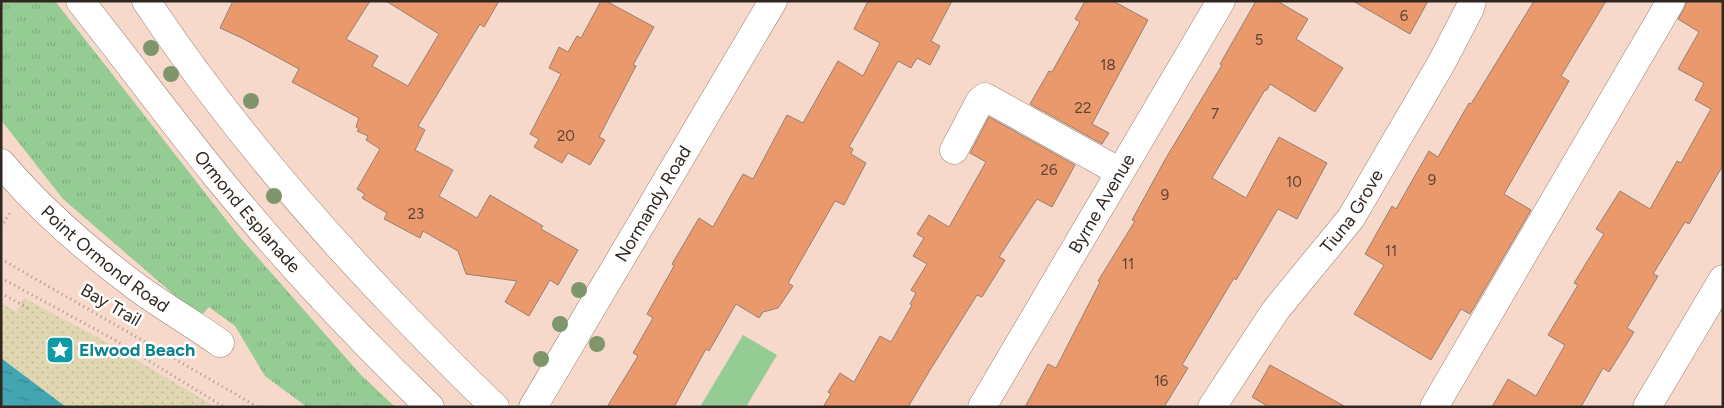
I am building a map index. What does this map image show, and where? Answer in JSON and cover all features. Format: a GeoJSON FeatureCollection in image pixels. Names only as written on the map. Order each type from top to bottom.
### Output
{"type":"FeatureCollection","features":[{"type":"Feature","properties":{"kind":"street","name":"Ormond Esplanade"},"geometry":{"type":"LineString","coordinates":[[80,1],[217,177],[262,230],[318,294],[430,407]]}},
{"type":"Feature","properties":{"kind":"street"},"geometry":{"type":"LineString","coordinates":[[146,1],[186,60],[322,228],[388,299],[495,407]]}},
{"type":"Feature","properties":{"kind":"street","name":"Normandy Road"},"geometry":{"type":"LineString","coordinates":[[533,407],[773,1]]}},
{"type":"Feature","properties":{"kind":"street","name":"Byrne Avenue"},"geometry":{"type":"LineString","coordinates":[[982,407],[1221,1]]}},
{"type":"Feature","properties":{"kind":"street","name":"Tiuna Grove"},"geometry":{"type":"LineString","coordinates":[[1212,407],[1275,311],[1351,218],[1442,62],[1472,1]]}},
{"type":"Feature","properties":{"kind":"street"},"geometry":{"type":"LineString","coordinates":[[1434,407],[1671,1]]}},
{"type":"Feature","properties":{"kind":"street"},"geometry":{"type":"LineString","coordinates":[[954,150],[980,100],[985,97],[1120,172]]}},
{"type":"Feature","properties":{"kind":"street","name":"Point Ormond Road"},"geometry":{"type":"LineString","coordinates":[[1,164],[36,201],[79,241],[135,286],[220,343]]}},
{"type":"Feature","properties":{"kind":"street"},"geometry":{"type":"LineString","coordinates":[[1647,407],[1723,279]]}},
{"type":"Feature","properties":{"kind":"path","name":"Bay Trail"},"geometry":{"type":"LineString","coordinates":[[1,259],[258,407]]}},
{"type":"Feature","properties":{"kind":"path"},"geometry":{"type":"LineString","coordinates":[[1,278],[115,340],[224,407]]}},
{"type":"Feature","properties":{"kind":"path"},"geometry":{"type":"LineString","coordinates":[[1,293],[29,309]]}},
{"type":"Feature","properties":{"kind":"green space"},"geometry":{"type":"Polygon","coordinates":[[[1,1],[55,1],[238,235],[361,375],[395,407],[307,407],[265,376],[235,326],[209,307],[200,317],[63,199],[1,120],[1,1]]]}},
{"type":"Feature","properties":{"kind":"green space"},"geometry":{"type":"Polygon","coordinates":[[[743,335],[777,355],[746,407],[700,407],[743,335]]]}},
{"type":"Feature","properties":{"kind":"sand","name":"Elwood Beach"},"geometry":{"type":"Polygon","coordinates":[[[24,298],[106,342],[216,407],[66,407],[1,358],[1,303],[16,312],[24,298]]]}},
{"type":"Feature","properties":{"kind":"water"},"geometry":{"type":"Polygon","coordinates":[[[1,358],[66,407],[1,407],[1,358]]]}},
{"type":"Feature","properties":{"kind":"building"},"geometry":{"type":"Polygon","coordinates":[[[233,1],[370,1],[346,39],[378,56],[372,66],[408,86],[439,34],[386,1],[499,1],[484,27],[480,24],[418,126],[425,130],[415,150],[453,170],[439,196],[477,218],[490,195],[543,226],[541,229],[578,250],[558,285],[550,280],[529,316],[505,302],[517,281],[466,274],[458,251],[423,231],[420,238],[384,219],[387,213],[362,198],[365,194],[357,189],[380,149],[366,140],[368,136],[357,131],[359,129],[356,127],[359,118],[292,82],[299,69],[220,28],[233,1]]]}},
{"type":"Feature","properties":{"kind":"building"},"geometry":{"type":"Polygon","coordinates":[[[601,1],[606,1],[654,27],[633,65],[636,66],[599,137],[605,140],[590,165],[568,153],[562,163],[534,147],[539,139],[530,134],[561,74],[549,68],[559,47],[568,52],[577,36],[581,38],[601,1]]]}},
{"type":"Feature","properties":{"kind":"building"},"geometry":{"type":"Polygon","coordinates":[[[868,1],[952,1],[931,41],[940,46],[930,65],[917,58],[911,68],[898,61],[849,147],[853,149],[851,154],[866,163],[844,205],[835,201],[788,283],[793,286],[778,308],[763,312],[759,318],[736,304],[709,351],[706,349],[674,407],[607,407],[638,356],[633,353],[653,318],[647,314],[674,266],[672,264],[699,218],[713,227],[743,174],[753,179],[787,115],[803,123],[838,61],[863,76],[880,43],[854,29],[868,1]]]}},
{"type":"Feature","properties":{"kind":"building"},"geometry":{"type":"Polygon","coordinates":[[[1085,1],[1113,1],[1148,20],[1092,124],[1109,133],[1102,144],[1030,104],[1049,71],[1052,72],[1080,22],[1075,19],[1085,1]]]}},
{"type":"Feature","properties":{"kind":"building"},"geometry":{"type":"Polygon","coordinates":[[[1256,1],[1277,1],[1308,19],[1296,39],[1343,68],[1315,112],[1270,84],[1212,178],[1246,198],[1279,137],[1327,163],[1297,219],[1278,209],[1182,365],[1188,368],[1164,407],[1025,407],[1048,364],[1056,368],[1100,282],[1098,281],[1135,221],[1132,220],[1166,158],[1222,65],[1220,64],[1256,1]]]}},
{"type":"Feature","properties":{"kind":"building"},"geometry":{"type":"Polygon","coordinates":[[[1353,1],[1428,1],[1410,34],[1353,1]]]}},
{"type":"Feature","properties":{"kind":"building"},"geometry":{"type":"Polygon","coordinates":[[[1534,1],[1606,1],[1561,76],[1569,81],[1504,194],[1531,210],[1470,314],[1461,309],[1431,360],[1354,314],[1384,265],[1365,254],[1392,206],[1396,209],[1429,151],[1438,157],[1469,103],[1471,104],[1534,1]]]}},
{"type":"Feature","properties":{"kind":"building"},"geometry":{"type":"Polygon","coordinates":[[[1687,1],[1723,1],[1723,165],[1689,224],[1685,222],[1653,274],[1658,276],[1627,328],[1634,332],[1609,372],[1603,368],[1581,407],[1492,407],[1508,379],[1536,396],[1565,345],[1548,335],[1578,285],[1574,283],[1604,234],[1596,229],[1620,191],[1650,209],[1677,161],[1681,163],[1711,109],[1695,100],[1704,83],[1678,69],[1699,32],[1678,19],[1687,1]]]}},
{"type":"Feature","properties":{"kind":"building"},"geometry":{"type":"Polygon","coordinates":[[[989,117],[1075,165],[1052,207],[1037,199],[999,257],[1005,260],[982,297],[977,295],[908,407],[823,407],[831,394],[828,392],[840,373],[854,382],[880,336],[891,342],[912,305],[910,304],[916,293],[911,290],[927,264],[913,256],[924,238],[917,234],[929,215],[949,227],[986,162],[970,153],[989,117]]]}},
{"type":"Feature","properties":{"kind":"building"},"geometry":{"type":"Polygon","coordinates":[[[1270,365],[1346,407],[1269,407],[1252,397],[1270,365]]]}},
{"type":"Feature","properties":{"kind":"place","name":"Elwood Beach"},"geometry":{"type":"Point","coordinates":[60,350]}}]}
